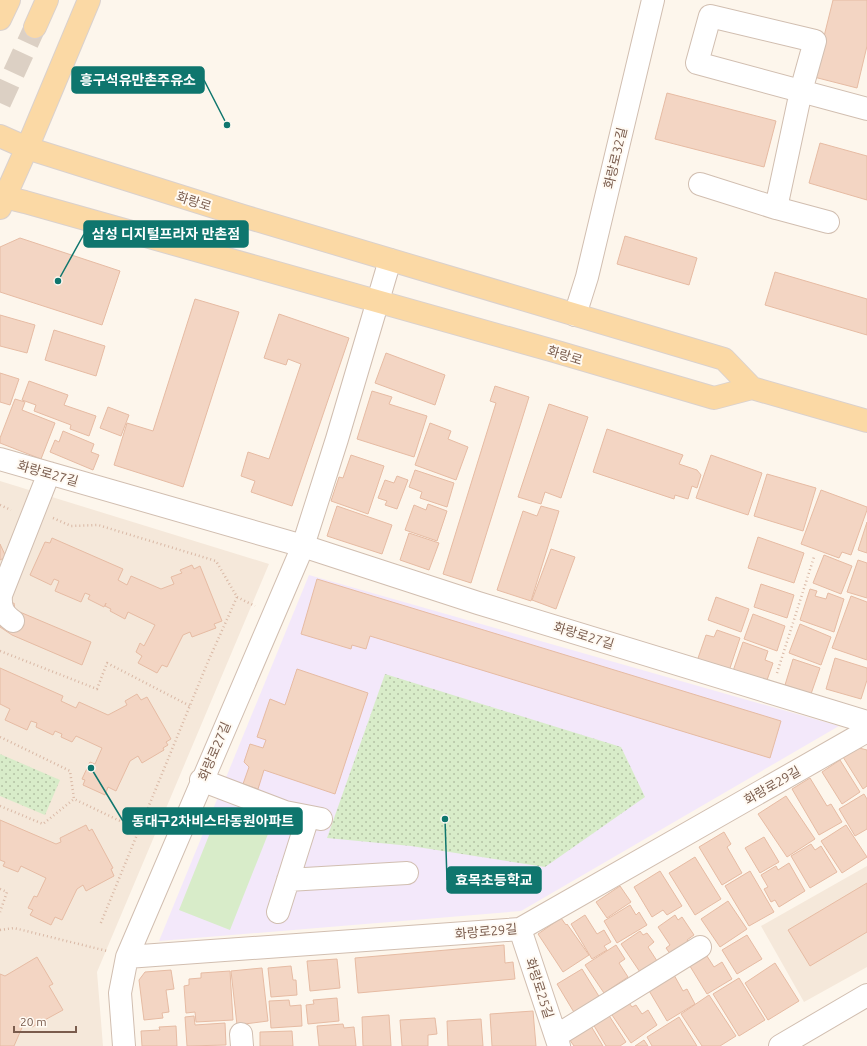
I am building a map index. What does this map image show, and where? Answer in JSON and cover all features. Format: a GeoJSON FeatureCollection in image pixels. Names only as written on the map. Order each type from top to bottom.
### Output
{"type":"FeatureCollection","features":[{"type":"Feature","properties":{"kind":"main road"},"geometry":{"type":"LineString","coordinates":[[0,19],[9,0]]}},
{"type":"Feature","properties":{"kind":"main road"},"geometry":{"type":"LineString","coordinates":[[35,27],[47,0]]}},
{"type":"Feature","properties":{"kind":"main road"},"geometry":{"type":"LineString","coordinates":[[2,201],[8,171],[27,148],[89,0]]}},
{"type":"Feature","properties":{"kind":"main road","name":"화랑로"},"geometry":{"type":"LineString","coordinates":[[0,136],[27,148],[243,216],[724,360],[752,388],[867,421]]}},
{"type":"Feature","properties":{"kind":"main road","name":"화랑로"},"geometry":{"type":"LineString","coordinates":[[2,201],[25,202],[554,351],[714,398],[752,388]]}},
{"type":"Feature","properties":{"kind":"street","name":"화랑로32길"},"geometry":{"type":"LineString","coordinates":[[575,315],[587,277],[653,0]]}},
{"type":"Feature","properties":{"kind":"street"},"geometry":{"type":"LineString","coordinates":[[776,208],[801,91],[815,41],[710,16],[697,63],[801,91],[867,109]]}},
{"type":"Feature","properties":{"kind":"street"},"geometry":{"type":"LineString","coordinates":[[700,184],[776,208],[828,222]]}},
{"type":"Feature","properties":{"kind":"street"},"geometry":{"type":"LineString","coordinates":[[303,546],[338,439],[390,260]]}},
{"type":"Feature","properties":{"kind":"street","name":"화랑로27길"},"geometry":{"type":"LineString","coordinates":[[0,459],[303,546],[478,602],[867,722]]}},
{"type":"Feature","properties":{"kind":"street"},"geometry":{"type":"LineString","coordinates":[[13,621],[8,618],[0,606],[1,595],[49,473]]}},
{"type":"Feature","properties":{"kind":"street","name":"화랑로27길"},"geometry":{"type":"LineString","coordinates":[[124,1046],[120,993],[126,957],[303,546]]}},
{"type":"Feature","properties":{"kind":"street","name":"화랑로29길"},"geometry":{"type":"LineString","coordinates":[[126,957],[520,929],[867,731]]}},
{"type":"Feature","properties":{"kind":"street"},"geometry":{"type":"LineString","coordinates":[[202,780],[285,812],[314,818],[288,880],[278,912]]}},
{"type":"Feature","properties":{"kind":"street"},"geometry":{"type":"LineString","coordinates":[[288,880],[407,873]]}},
{"type":"Feature","properties":{"kind":"street","name":"화랑로25길"},"geometry":{"type":"LineString","coordinates":[[520,929],[558,1041]]}},
{"type":"Feature","properties":{"kind":"street"},"geometry":{"type":"LineString","coordinates":[[558,1041],[700,947]]}},
{"type":"Feature","properties":{"kind":"street"},"geometry":{"type":"LineString","coordinates":[[780,1046],[867,996]]}},
{"type":"Feature","properties":{"kind":"path"},"geometry":{"type":"LineString","coordinates":[[51,518],[72,526],[98,525],[216,561],[237,597],[190,706],[100,925]]}},
{"type":"Feature","properties":{"kind":"path"},"geometry":{"type":"LineString","coordinates":[[771,692],[814,557]]}},
{"type":"Feature","properties":{"kind":"path"},"geometry":{"type":"LineString","coordinates":[[0,651],[97,689],[107,663],[190,706]]}},
{"type":"Feature","properties":{"kind":"path"},"geometry":{"type":"LineString","coordinates":[[0,737],[70,771],[74,799]]}},
{"type":"Feature","properties":{"kind":"path"},"geometry":{"type":"LineString","coordinates":[[74,799],[139,830]]}},
{"type":"Feature","properties":{"kind":"path"},"geometry":{"type":"LineString","coordinates":[[0,806],[43,824],[74,799]]}},
{"type":"Feature","properties":{"kind":"path"},"geometry":{"type":"LineString","coordinates":[[0,889],[8,892],[0,912]]}},
{"type":"Feature","properties":{"kind":"path"},"geometry":{"type":"LineString","coordinates":[[0,930],[14,928],[126,957]]}},
{"type":"Feature","properties":{"kind":"shaded area"},"geometry":{"type":"Polygon","coordinates":[[[0,481],[269,564],[97,972],[103,1046],[0,1046],[0,481]]]}},
{"type":"Feature","properties":{"kind":"shaded area"},"geometry":{"type":"Polygon","coordinates":[[[309,575],[839,726],[521,911],[159,941],[309,575]]]}},
{"type":"Feature","properties":{"kind":"shaded area"},"geometry":{"type":"Polygon","coordinates":[[[867,866],[867,967],[804,1002],[761,926],[867,866]]]}},
{"type":"Feature","properties":{"kind":"green space"},"geometry":{"type":"Polygon","coordinates":[[[385,674],[621,747],[645,797],[545,867],[411,846],[327,838],[385,674]]]}},
{"type":"Feature","properties":{"kind":"green space"},"geometry":{"type":"Polygon","coordinates":[[[0,754],[60,780],[45,815],[0,796],[0,754]]]}},
{"type":"Feature","properties":{"kind":"green space"},"geometry":{"type":"Polygon","coordinates":[[[220,808],[270,829],[230,930],[179,910],[220,808]]]}},
{"type":"Feature","properties":{"kind":"building"},"geometry":{"type":"Polygon","coordinates":[[[833,0],[867,0],[867,46],[857,88],[814,77],[833,0]]]}},
{"type":"Feature","properties":{"kind":"building"},"geometry":{"type":"Polygon","coordinates":[[[667,93],[776,121],[764,167],[655,139],[667,93]]]}},
{"type":"Feature","properties":{"kind":"building"},"geometry":{"type":"Polygon","coordinates":[[[820,143],[867,156],[867,200],[809,183],[820,143]]]}},
{"type":"Feature","properties":{"kind":"building"},"geometry":{"type":"Polygon","coordinates":[[[625,236],[697,258],[689,285],[617,264],[625,236]]]}},
{"type":"Feature","properties":{"kind":"building"},"geometry":{"type":"Polygon","coordinates":[[[20,238],[120,271],[102,325],[0,292],[0,247],[20,238]]]}},
{"type":"Feature","properties":{"kind":"building"},"geometry":{"type":"Polygon","coordinates":[[[775,272],[867,299],[867,335],[765,305],[775,272]]]}},
{"type":"Feature","properties":{"kind":"building"},"geometry":{"type":"Polygon","coordinates":[[[195,299],[239,312],[183,487],[114,465],[127,423],[153,431],[195,299]]]}},
{"type":"Feature","properties":{"kind":"building"},"geometry":{"type":"Polygon","coordinates":[[[279,314],[349,338],[292,506],[251,492],[255,481],[241,476],[248,452],[269,459],[301,364],[288,359],[286,365],[264,358],[279,314]]]}},
{"type":"Feature","properties":{"kind":"building"},"geometry":{"type":"Polygon","coordinates":[[[0,315],[35,325],[27,353],[0,346],[0,315]]]}},
{"type":"Feature","properties":{"kind":"building"},"geometry":{"type":"Polygon","coordinates":[[[54,330],[105,346],[96,376],[45,360],[54,330]]]}},
{"type":"Feature","properties":{"kind":"building"},"geometry":{"type":"Polygon","coordinates":[[[386,353],[445,375],[435,405],[375,383],[386,353]]]}},
{"type":"Feature","properties":{"kind":"building"},"geometry":{"type":"Polygon","coordinates":[[[0,373],[19,379],[10,405],[0,402],[0,373]]]}},
{"type":"Feature","properties":{"kind":"building"},"geometry":{"type":"Polygon","coordinates":[[[29,381],[68,395],[64,405],[96,416],[89,436],[70,429],[71,425],[34,411],[36,405],[22,400],[29,381]]]}},
{"type":"Feature","properties":{"kind":"building"},"geometry":{"type":"Polygon","coordinates":[[[495,386],[529,397],[471,583],[443,574],[496,403],[490,401],[495,386]]]}},
{"type":"Feature","properties":{"kind":"building"},"geometry":{"type":"Polygon","coordinates":[[[372,391],[392,397],[389,404],[427,416],[414,457],[357,439],[372,391]]]}},
{"type":"Feature","properties":{"kind":"building"},"geometry":{"type":"Polygon","coordinates":[[[15,399],[25,402],[22,410],[55,423],[41,459],[0,443],[0,438],[15,399]]]}},
{"type":"Feature","properties":{"kind":"building"},"geometry":{"type":"Polygon","coordinates":[[[549,404],[588,417],[561,498],[545,492],[541,504],[518,497],[549,404]]]}},
{"type":"Feature","properties":{"kind":"building"},"geometry":{"type":"Polygon","coordinates":[[[108,407],[129,415],[121,436],[100,428],[108,407]]]}},
{"type":"Feature","properties":{"kind":"building"},"geometry":{"type":"Polygon","coordinates":[[[430,423],[451,431],[448,439],[468,447],[456,480],[415,465],[430,423]]]}},
{"type":"Feature","properties":{"kind":"building"},"geometry":{"type":"Polygon","coordinates":[[[607,429],[683,455],[679,464],[697,470],[701,475],[697,488],[692,486],[688,499],[675,495],[674,499],[593,472],[607,429]]]}},
{"type":"Feature","properties":{"kind":"building"},"geometry":{"type":"Polygon","coordinates":[[[63,431],[94,444],[91,452],[99,455],[93,470],[50,452],[55,440],[59,442],[63,431]]]}},
{"type":"Feature","properties":{"kind":"building"},"geometry":{"type":"Polygon","coordinates":[[[351,455],[384,466],[368,514],[331,501],[339,477],[343,478],[351,455]]]}},
{"type":"Feature","properties":{"kind":"building"},"geometry":{"type":"Polygon","coordinates":[[[711,455],[762,473],[748,515],[696,498],[711,455]]]}},
{"type":"Feature","properties":{"kind":"building"},"geometry":{"type":"Polygon","coordinates":[[[415,470],[454,483],[447,507],[420,498],[422,492],[409,487],[415,470]]]}},
{"type":"Feature","properties":{"kind":"building"},"geometry":{"type":"Polygon","coordinates":[[[767,474],[816,488],[803,531],[754,516],[767,474]]]}},
{"type":"Feature","properties":{"kind":"building"},"geometry":{"type":"Polygon","coordinates":[[[397,476],[408,480],[397,509],[385,505],[387,501],[378,498],[385,480],[394,483],[397,476]]]}},
{"type":"Feature","properties":{"kind":"building"},"geometry":{"type":"Polygon","coordinates":[[[821,490],[867,507],[851,555],[842,552],[839,558],[801,544],[821,490]]]}},
{"type":"Feature","properties":{"kind":"building"},"geometry":{"type":"Polygon","coordinates":[[[428,504],[447,511],[437,541],[405,530],[414,505],[426,510],[428,504]]]}},
{"type":"Feature","properties":{"kind":"building"},"geometry":{"type":"Polygon","coordinates":[[[337,506],[392,525],[382,554],[327,536],[337,506]]]}},
{"type":"Feature","properties":{"kind":"building"},"geometry":{"type":"Polygon","coordinates":[[[541,506],[559,511],[531,601],[497,590],[523,511],[537,516],[541,506]]]}},
{"type":"Feature","properties":{"kind":"building"},"geometry":{"type":"Polygon","coordinates":[[[867,522],[867,553],[858,550],[867,522]]]}},
{"type":"Feature","properties":{"kind":"building"},"geometry":{"type":"Polygon","coordinates":[[[409,533],[439,543],[429,570],[400,560],[409,533]]]}},
{"type":"Feature","properties":{"kind":"building"},"geometry":{"type":"Polygon","coordinates":[[[758,537],[804,553],[794,583],[748,568],[758,537]]]}},
{"type":"Feature","properties":{"kind":"building"},"geometry":{"type":"Polygon","coordinates":[[[52,538],[123,569],[118,580],[127,585],[131,576],[161,589],[174,584],[171,577],[182,573],[180,570],[192,565],[194,569],[200,566],[222,621],[214,624],[216,628],[192,637],[190,632],[183,635],[167,667],[162,665],[157,673],[138,663],[142,656],[136,652],[140,643],[144,646],[155,625],[128,612],[125,619],[110,611],[111,609],[105,606],[106,603],[104,607],[88,599],[90,595],[85,593],[81,602],[55,591],[59,581],[54,579],[51,585],[30,575],[45,542],[50,543],[52,538]]]}},
{"type":"Feature","properties":{"kind":"building"},"geometry":{"type":"Polygon","coordinates":[[[0,544],[6,557],[0,560],[0,544]]]}},
{"type":"Feature","properties":{"kind":"building"},"geometry":{"type":"Polygon","coordinates":[[[551,549],[575,557],[556,609],[532,600],[551,549]]]}},
{"type":"Feature","properties":{"kind":"building"},"geometry":{"type":"Polygon","coordinates":[[[824,555],[852,566],[841,594],[813,583],[824,555]]]}},
{"type":"Feature","properties":{"kind":"building"},"geometry":{"type":"Polygon","coordinates":[[[858,560],[867,563],[867,598],[847,592],[858,560]]]}},
{"type":"Feature","properties":{"kind":"building"},"geometry":{"type":"Polygon","coordinates":[[[317,579],[781,721],[770,758],[370,636],[366,649],[352,645],[351,649],[301,634],[317,579]]]}},
{"type":"Feature","properties":{"kind":"building"},"geometry":{"type":"Polygon","coordinates":[[[761,584],[794,595],[787,618],[754,607],[761,584]]]}},
{"type":"Feature","properties":{"kind":"building"},"geometry":{"type":"Polygon","coordinates":[[[810,589],[817,591],[815,596],[826,599],[828,593],[844,599],[834,632],[800,620],[810,589]]]}},
{"type":"Feature","properties":{"kind":"building"},"geometry":{"type":"Polygon","coordinates":[[[851,596],[867,602],[867,660],[832,648],[851,596]]]}},
{"type":"Feature","properties":{"kind":"building"},"geometry":{"type":"Polygon","coordinates":[[[716,597],[749,609],[741,632],[708,620],[716,597]]]}},
{"type":"Feature","properties":{"kind":"building"},"geometry":{"type":"Polygon","coordinates":[[[14,603],[15,610],[91,642],[82,665],[12,635],[0,627],[0,606],[14,603]]]}},
{"type":"Feature","properties":{"kind":"building"},"geometry":{"type":"Polygon","coordinates":[[[753,614],[785,626],[777,651],[744,639],[753,614]]]}},
{"type":"Feature","properties":{"kind":"building"},"geometry":{"type":"Polygon","coordinates":[[[800,624],[831,637],[821,665],[789,653],[800,624]]]}},
{"type":"Feature","properties":{"kind":"building"},"geometry":{"type":"Polygon","coordinates":[[[717,630],[740,638],[728,674],[696,664],[706,635],[714,637],[717,630]]]}},
{"type":"Feature","properties":{"kind":"building"},"geometry":{"type":"Polygon","coordinates":[[[743,642],[768,651],[765,660],[773,663],[766,683],[733,671],[743,642]]]}},
{"type":"Feature","properties":{"kind":"building"},"geometry":{"type":"Polygon","coordinates":[[[835,658],[867,668],[867,680],[861,699],[826,689],[835,658]]]}},
{"type":"Feature","properties":{"kind":"building"},"geometry":{"type":"Polygon","coordinates":[[[793,659],[820,668],[811,694],[785,685],[793,659]]]}},
{"type":"Feature","properties":{"kind":"building"},"geometry":{"type":"Polygon","coordinates":[[[0,668],[63,696],[61,701],[76,708],[79,702],[108,715],[127,705],[125,701],[137,694],[141,700],[147,697],[171,739],[166,742],[168,745],[163,748],[164,750],[142,763],[138,756],[130,761],[116,791],[108,787],[105,795],[83,785],[85,780],[82,779],[90,762],[95,764],[102,748],[76,736],[72,742],[61,737],[62,734],[55,731],[53,735],[36,727],[37,723],[31,721],[27,730],[5,720],[10,709],[0,704],[0,668]]]}},
{"type":"Feature","properties":{"kind":"building"},"geometry":{"type":"Polygon","coordinates":[[[297,669],[368,693],[335,794],[264,770],[258,789],[243,784],[249,767],[244,762],[250,744],[263,748],[266,740],[257,737],[270,699],[285,705],[297,669]]]}},
{"type":"Feature","properties":{"kind":"building"},"geometry":{"type":"Polygon","coordinates":[[[859,748],[867,750],[867,786],[863,789],[843,757],[859,748]]]}},
{"type":"Feature","properties":{"kind":"building"},"geometry":{"type":"Polygon","coordinates":[[[840,760],[860,792],[842,804],[822,772],[840,760]]]}},
{"type":"Feature","properties":{"kind":"building"},"geometry":{"type":"Polygon","coordinates":[[[810,778],[827,806],[831,804],[842,822],[819,835],[792,789],[810,778]]]}},
{"type":"Feature","properties":{"kind":"building"},"geometry":{"type":"Polygon","coordinates":[[[864,794],[867,799],[867,829],[855,836],[839,809],[864,794]]]}},
{"type":"Feature","properties":{"kind":"building"},"geometry":{"type":"Polygon","coordinates":[[[786,796],[815,839],[787,857],[758,814],[786,796]]]}},
{"type":"Feature","properties":{"kind":"building"},"geometry":{"type":"Polygon","coordinates":[[[0,820],[56,844],[61,842],[60,838],[86,825],[89,831],[92,829],[113,868],[111,869],[114,876],[86,891],[83,885],[77,889],[62,920],[55,917],[51,925],[30,915],[33,910],[28,908],[34,896],[37,897],[46,878],[21,866],[18,872],[3,866],[5,862],[0,860],[0,820]]]}},
{"type":"Feature","properties":{"kind":"building"},"geometry":{"type":"Polygon","coordinates":[[[846,825],[867,857],[842,873],[821,841],[846,825]]]}},
{"type":"Feature","properties":{"kind":"building"},"geometry":{"type":"Polygon","coordinates":[[[724,832],[731,844],[727,847],[742,873],[722,885],[699,847],[724,832]]]}},
{"type":"Feature","properties":{"kind":"building"},"geometry":{"type":"Polygon","coordinates":[[[764,837],[779,862],[760,873],[745,848],[764,837]]]}},
{"type":"Feature","properties":{"kind":"building"},"geometry":{"type":"Polygon","coordinates":[[[811,844],[815,850],[821,846],[837,872],[810,888],[791,856],[811,844]]]}},
{"type":"Feature","properties":{"kind":"building"},"geometry":{"type":"Polygon","coordinates":[[[695,857],[721,899],[695,915],[669,873],[695,857]]]}},
{"type":"Feature","properties":{"kind":"building"},"geometry":{"type":"Polygon","coordinates":[[[789,863],[805,891],[779,907],[775,900],[771,902],[764,889],[768,887],[761,875],[776,866],[778,870],[789,863]]]}},
{"type":"Feature","properties":{"kind":"building"},"geometry":{"type":"Polygon","coordinates":[[[660,871],[682,906],[667,915],[663,910],[652,917],[634,887],[660,871]]]}},
{"type":"Feature","properties":{"kind":"building"},"geometry":{"type":"Polygon","coordinates":[[[750,871],[774,912],[749,926],[725,886],[750,871]]]}},
{"type":"Feature","properties":{"kind":"building"},"geometry":{"type":"Polygon","coordinates":[[[867,883],[867,932],[810,966],[788,930],[867,883]]]}},
{"type":"Feature","properties":{"kind":"building"},"geometry":{"type":"Polygon","coordinates":[[[620,886],[631,902],[607,918],[596,902],[620,886]]]}},
{"type":"Feature","properties":{"kind":"building"},"geometry":{"type":"Polygon","coordinates":[[[728,901],[747,929],[720,947],[701,919],[728,901]]]}},
{"type":"Feature","properties":{"kind":"building"},"geometry":{"type":"Polygon","coordinates":[[[630,905],[636,915],[639,912],[647,925],[617,943],[604,921],[630,905]]]}},
{"type":"Feature","properties":{"kind":"building"},"geometry":{"type":"Polygon","coordinates":[[[585,915],[597,934],[604,930],[611,942],[604,946],[607,950],[592,959],[571,924],[585,915]]]}},
{"type":"Feature","properties":{"kind":"building"},"geometry":{"type":"Polygon","coordinates":[[[675,915],[678,920],[682,917],[694,935],[687,940],[691,946],[673,958],[666,948],[670,945],[658,927],[675,915]]]}},
{"type":"Feature","properties":{"kind":"building"},"geometry":{"type":"Polygon","coordinates":[[[561,918],[589,955],[563,972],[538,934],[561,918]]]}},
{"type":"Feature","properties":{"kind":"building"},"geometry":{"type":"Polygon","coordinates":[[[640,931],[643,935],[647,933],[654,942],[648,947],[659,964],[642,975],[621,944],[640,931]]]}},
{"type":"Feature","properties":{"kind":"building"},"geometry":{"type":"Polygon","coordinates":[[[747,935],[762,959],[737,974],[722,950],[747,935]]]}},
{"type":"Feature","properties":{"kind":"building"},"geometry":{"type":"Polygon","coordinates":[[[504,945],[505,963],[513,962],[515,979],[358,993],[355,958],[504,945]]]}},
{"type":"Feature","properties":{"kind":"building"},"geometry":{"type":"Polygon","coordinates":[[[616,945],[625,959],[619,963],[628,977],[604,993],[585,965],[616,945]]]}},
{"type":"Feature","properties":{"kind":"building"},"geometry":{"type":"Polygon","coordinates":[[[705,953],[714,967],[722,962],[732,979],[707,994],[688,963],[705,953]]]}},
{"type":"Feature","properties":{"kind":"building"},"geometry":{"type":"Polygon","coordinates":[[[37,957],[53,984],[49,986],[63,1010],[32,1027],[28,1020],[24,1023],[14,1046],[0,1046],[0,974],[5,976],[37,957]]]}},
{"type":"Feature","properties":{"kind":"building"},"geometry":{"type":"Polygon","coordinates":[[[337,959],[340,988],[310,991],[307,961],[337,959]]]}},
{"type":"Feature","properties":{"kind":"building"},"geometry":{"type":"Polygon","coordinates":[[[775,963],[799,1001],[768,1020],[745,983],[775,963]]]}},
{"type":"Feature","properties":{"kind":"building"},"geometry":{"type":"Polygon","coordinates":[[[291,966],[293,980],[296,980],[297,995],[271,997],[268,968],[291,966]]]}},
{"type":"Feature","properties":{"kind":"building"},"geometry":{"type":"Polygon","coordinates":[[[262,968],[268,1021],[237,1025],[231,971],[262,968]]]}},
{"type":"Feature","properties":{"kind":"building"},"geometry":{"type":"Polygon","coordinates":[[[582,969],[600,998],[575,1014],[557,984],[582,969]]]}},
{"type":"Feature","properties":{"kind":"building"},"geometry":{"type":"Polygon","coordinates":[[[171,970],[174,989],[166,990],[169,1012],[162,1013],[163,1018],[144,1020],[139,980],[145,972],[171,970]]]}},
{"type":"Feature","properties":{"kind":"building"},"geometry":{"type":"Polygon","coordinates":[[[230,971],[233,1020],[196,1022],[195,1012],[186,1013],[184,986],[189,985],[189,979],[201,978],[201,973],[230,971]]]}},
{"type":"Feature","properties":{"kind":"building"},"geometry":{"type":"Polygon","coordinates":[[[674,975],[683,991],[687,989],[695,1004],[667,1021],[648,989],[674,975]]]}},
{"type":"Feature","properties":{"kind":"building"},"geometry":{"type":"Polygon","coordinates":[[[739,978],[765,1020],[739,1036],[713,994],[739,978]]]}},
{"type":"Feature","properties":{"kind":"building"},"geometry":{"type":"Polygon","coordinates":[[[709,995],[736,1036],[720,1046],[702,1046],[681,1014],[709,995]]]}},
{"type":"Feature","properties":{"kind":"building"},"geometry":{"type":"Polygon","coordinates":[[[337,998],[339,1021],[308,1024],[306,1005],[314,1004],[313,1000],[337,998]]]}},
{"type":"Feature","properties":{"kind":"building"},"geometry":{"type":"Polygon","coordinates":[[[289,1000],[290,1006],[301,1005],[302,1026],[271,1028],[269,1001],[289,1000]]]}},
{"type":"Feature","properties":{"kind":"building"},"geometry":{"type":"Polygon","coordinates":[[[627,1000],[632,1007],[636,1005],[642,1014],[648,1010],[657,1025],[631,1043],[610,1012],[627,1000]]]}},
{"type":"Feature","properties":{"kind":"building"},"geometry":{"type":"Polygon","coordinates":[[[533,1011],[536,1046],[492,1046],[490,1014],[533,1011]]]}},
{"type":"Feature","properties":{"kind":"building"},"geometry":{"type":"Polygon","coordinates":[[[608,1014],[626,1042],[620,1046],[606,1046],[593,1024],[608,1014]]]}},
{"type":"Feature","properties":{"kind":"building"},"geometry":{"type":"Polygon","coordinates":[[[389,1015],[391,1046],[363,1046],[362,1017],[389,1015]]]}},
{"type":"Feature","properties":{"kind":"building"},"geometry":{"type":"Polygon","coordinates":[[[194,1016],[195,1025],[225,1023],[226,1045],[187,1046],[185,1017],[194,1016]]]}},
{"type":"Feature","properties":{"kind":"building"},"geometry":{"type":"Polygon","coordinates":[[[679,1017],[697,1046],[652,1046],[647,1037],[679,1017]]]}},
{"type":"Feature","properties":{"kind":"building"},"geometry":{"type":"Polygon","coordinates":[[[435,1018],[437,1034],[428,1035],[428,1046],[402,1046],[400,1020],[435,1018]]]}},
{"type":"Feature","properties":{"kind":"building"},"geometry":{"type":"Polygon","coordinates":[[[481,1019],[483,1046],[448,1046],[447,1021],[481,1019]]]}},
{"type":"Feature","properties":{"kind":"building"},"geometry":{"type":"Polygon","coordinates":[[[343,1024],[344,1028],[354,1027],[356,1046],[319,1046],[317,1026],[343,1024]]]}},
{"type":"Feature","properties":{"kind":"building"},"geometry":{"type":"Polygon","coordinates":[[[176,1026],[177,1046],[142,1046],[141,1031],[160,1030],[159,1027],[176,1026]]]}},
{"type":"Feature","properties":{"kind":"building"},"geometry":{"type":"Polygon","coordinates":[[[591,1026],[603,1046],[574,1046],[569,1039],[591,1026]]]}},
{"type":"Feature","properties":{"kind":"building"},"geometry":{"type":"Polygon","coordinates":[[[292,1031],[293,1046],[260,1046],[260,1032],[292,1031]]]}},
{"type":"Feature","properties":{"kind":"building"},"geometry":{"type":"Polygon","coordinates":[[[644,1040],[648,1046],[635,1046],[644,1040]]]}},
{"type":"Feature","properties":{"kind":"tunnel"},"geometry":{"type":"LineString","coordinates":[[0,103],[35,27]]}},
{"type":"Feature","properties":{"kind":"place","name":"흥구석유만촌주유소"},"geometry":{"type":"Point","coordinates":[227,125]}},
{"type":"Feature","properties":{"kind":"place","name":"삼성 디지털프라자 만촌점"},"geometry":{"type":"Point","coordinates":[58,281]}},
{"type":"Feature","properties":{"kind":"place","name":"동대구2차비스타동원아파트"},"geometry":{"type":"Point","coordinates":[91,768]}},
{"type":"Feature","properties":{"kind":"place","name":"효목초등학교"},"geometry":{"type":"Point","coordinates":[445,819]}}]}
